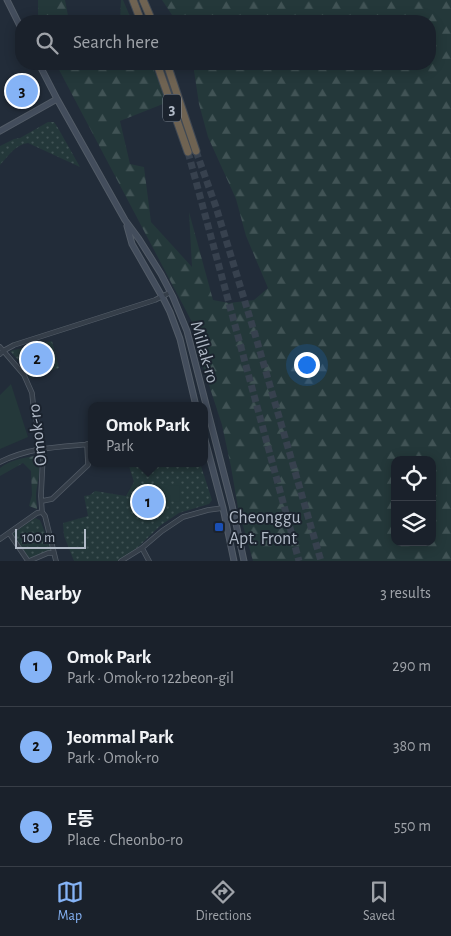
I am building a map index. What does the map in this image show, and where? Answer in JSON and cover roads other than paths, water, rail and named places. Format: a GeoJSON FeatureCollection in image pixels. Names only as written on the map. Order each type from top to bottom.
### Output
{"type":"FeatureCollection","features":[{"type":"Feature","properties":{"kind":"highway"},"geometry":{"type":"LineString","coordinates":[[133,0],[139,15]]}},
{"type":"Feature","properties":{"kind":"highway"},"geometry":{"type":"LineString","coordinates":[[143,0],[149,15]]}},
{"type":"Feature","properties":{"kind":"highway","name":"3"},"geometry":{"type":"LineString","coordinates":[[159,70],[188,152]]}},
{"type":"Feature","properties":{"kind":"highway","name":"3"},"geometry":{"type":"LineString","coordinates":[[169,70],[196,151]]}},
{"type":"Feature","properties":{"kind":"main road"},"geometry":{"type":"LineString","coordinates":[[7,0],[15,16]]}},
{"type":"Feature","properties":{"kind":"main road","name":"Millak-ro"},"geometry":{"type":"LineString","coordinates":[[42,70],[125,220],[161,274],[173,297],[187,331],[205,402]]}},
{"type":"Feature","properties":{"kind":"main road"},"geometry":{"type":"LineString","coordinates":[[0,131],[57,99]]}},
{"type":"Feature","properties":{"kind":"main road","name":"Millak-ro"},"geometry":{"type":"LineString","coordinates":[[125,220],[132,244],[170,312],[180,339],[195,402]]}},
{"type":"Feature","properties":{"kind":"main road","name":"Millak-ro"},"geometry":{"type":"LineString","coordinates":[[208,416],[232,505],[244,561]]}},
{"type":"Feature","properties":{"kind":"main road"},"geometry":{"type":"LineString","coordinates":[[208,450],[234,561]]}},
{"type":"Feature","properties":{"kind":"street"},"geometry":{"type":"LineString","coordinates":[[2,352],[14,345],[155,300],[167,294]]}},
{"type":"Feature","properties":{"kind":"street","name":"Omok-ro"},"geometry":{"type":"LineString","coordinates":[[0,347],[2,352],[24,375],[32,393],[43,459],[42,512],[45,516],[56,561]]}},
{"type":"Feature","properties":{"kind":"street"},"geometry":{"type":"LineString","coordinates":[[208,434],[212,432]]}},
{"type":"Feature","properties":{"kind":"street"},"geometry":{"type":"LineString","coordinates":[[0,462],[19,453],[42,448],[88,444]]}},
{"type":"Feature","properties":{"kind":"street"},"geometry":{"type":"LineString","coordinates":[[42,501],[52,498],[88,465]]}},
{"type":"Feature","properties":{"kind":"street"},"geometry":{"type":"LineString","coordinates":[[120,561],[142,548],[162,530],[182,517],[223,508]]}},
{"type":"Feature","properties":{"kind":"street"},"geometry":{"type":"LineString","coordinates":[[0,539],[42,512]]}},
{"type":"Feature","properties":{"kind":"street"},"geometry":{"type":"LineString","coordinates":[[9,533],[28,561],[48,553],[54,553]]}},
{"type":"Feature","properties":{"kind":"street"},"geometry":{"type":"LineString","coordinates":[[142,548],[149,561]]}},
{"type":"Feature","properties":{"kind":"tunnel"},"geometry":{"type":"LineString","coordinates":[[196,151],[216,207],[257,341],[321,561]]}},
{"type":"Feature","properties":{"kind":"tunnel"},"geometry":{"type":"LineString","coordinates":[[188,152],[299,561]]}},
{"type":"Feature","properties":{"kind":"place","name":"E동"},"geometry":{"type":"Point","coordinates":[22,91]}},
{"type":"Feature","properties":{"kind":"place","name":"Jeommal Park"},"geometry":{"type":"Point","coordinates":[37,359]}},
{"type":"Feature","properties":{"kind":"place","name":"Omok Park"},"geometry":{"type":"Point","coordinates":[148,502]}},
{"type":"Feature","properties":{"kind":"place","name":"Cheonggu Apt. Front"},"geometry":{"type":"Point","coordinates":[219,527]}}]}
